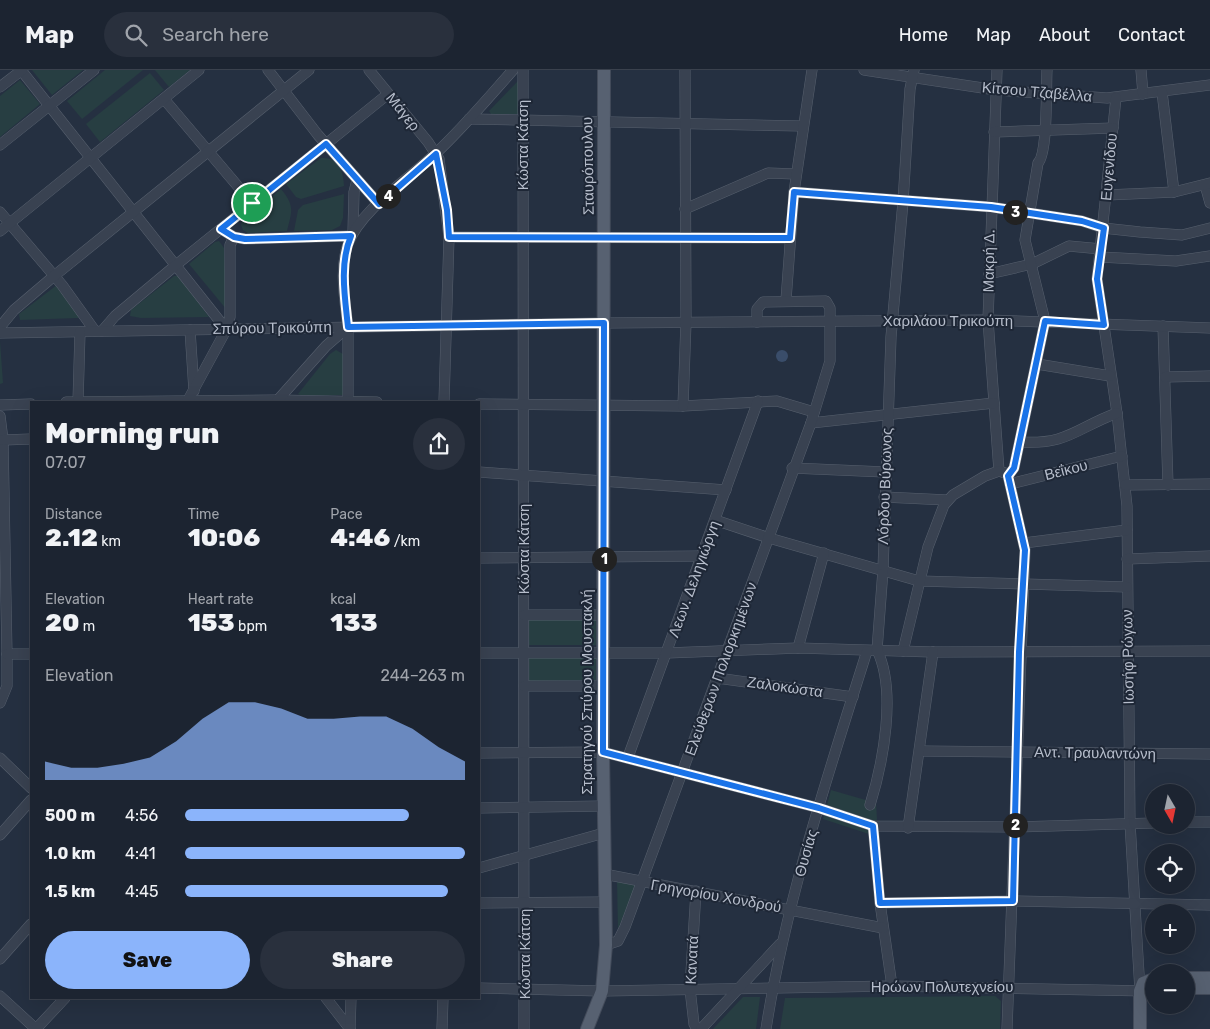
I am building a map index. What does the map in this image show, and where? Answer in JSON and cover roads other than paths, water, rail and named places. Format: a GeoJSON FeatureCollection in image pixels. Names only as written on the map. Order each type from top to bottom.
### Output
{"type":"FeatureCollection","features":[{"type":"Feature","properties":{"kind":"main road","name":"Σταυρόπουλου"},"geometry":{"type":"LineString","coordinates":[[604,70],[604,323]]}},
{"type":"Feature","properties":{"kind":"main road","name":"Στρατηγού Σπύρου Μουστακλή"},"geometry":{"type":"LineString","coordinates":[[587,1029],[602,991],[606,944],[603,752],[604,323]]}},
{"type":"Feature","properties":{"kind":"main road"},"geometry":{"type":"LineString","coordinates":[[1195,978],[1210,978]]}},
{"type":"Feature","properties":{"kind":"main road"},"geometry":{"type":"LineString","coordinates":[[1195,988],[1210,988]]}},
{"type":"Feature","properties":{"kind":"main road"},"geometry":{"type":"LineString","coordinates":[[1140,1029],[1145,1001]]}},
{"type":"Feature","properties":{"kind":"main road"},"geometry":{"type":"LineString","coordinates":[[1147,1014],[1147,1029]]}},
{"type":"Feature","properties":{"kind":"street"},"geometry":{"type":"LineString","coordinates":[[0,87],[22,70],[226,329]]}},
{"type":"Feature","properties":{"kind":"street"},"geometry":{"type":"LineString","coordinates":[[0,145],[94,70]]}},
{"type":"Feature","properties":{"kind":"street"},"geometry":{"type":"LineString","coordinates":[[0,231],[200,70]]}},
{"type":"Feature","properties":{"kind":"street"},"geometry":{"type":"LineString","coordinates":[[268,70],[326,144],[379,204]]}},
{"type":"Feature","properties":{"kind":"street"},"geometry":{"type":"LineString","coordinates":[[0,326],[14,310],[54,276],[309,70]]}},
{"type":"Feature","properties":{"kind":"street","name":"Μάγερ"},"geometry":{"type":"LineString","coordinates":[[369,70],[436,154]]}},
{"type":"Feature","properties":{"kind":"street"},"geometry":{"type":"LineString","coordinates":[[221,229],[234,237],[252,239],[352,234],[379,204],[436,154],[513,70]]}},
{"type":"Feature","properties":{"kind":"street","name":"Κώστα Κάτση"},"geometry":{"type":"LineString","coordinates":[[523,70],[524,1029]]}},
{"type":"Feature","properties":{"kind":"street"},"geometry":{"type":"LineString","coordinates":[[684,406],[686,322],[685,70]]}},
{"type":"Feature","properties":{"kind":"street"},"geometry":{"type":"LineString","coordinates":[[786,300],[796,174],[812,70]]}},
{"type":"Feature","properties":{"kind":"street","name":"Κίτσου Τζαβέλλα"},"geometry":{"type":"LineString","coordinates":[[864,70],[913,74],[996,90],[1116,98],[1210,85]]}},
{"type":"Feature","properties":{"kind":"street","name":"Μακρή Δ."},"geometry":{"type":"LineString","coordinates":[[997,70],[988,320],[994,403],[1006,477],[1024,543],[1008,1029]]}},
{"type":"Feature","properties":{"kind":"street"},"geometry":{"type":"LineString","coordinates":[[1006,477],[1014,468],[1045,321],[1025,240],[1038,163],[1042,159],[1046,130],[1047,70]]}},
{"type":"Feature","properties":{"kind":"street"},"geometry":{"type":"LineString","coordinates":[[1141,70],[1143,94]]}},
{"type":"Feature","properties":{"kind":"street","name":"Λόρδου Βύρωνος"},"geometry":{"type":"LineString","coordinates":[[872,650],[883,570],[884,497],[892,321],[913,74]]}},
{"type":"Feature","properties":{"kind":"street"},"geometry":{"type":"LineString","coordinates":[[1162,92],[1174,192]]}},
{"type":"Feature","properties":{"kind":"street"},"geometry":{"type":"LineString","coordinates":[[0,212],[98,331],[176,265],[388,94]]}},
{"type":"Feature","properties":{"kind":"street","name":"Ευγενίδου"},"geometry":{"type":"LineString","coordinates":[[1104,325],[1098,286],[1116,98]]}},
{"type":"Feature","properties":{"kind":"street"},"geometry":{"type":"LineString","coordinates":[[164,99],[252,203]]}},
{"type":"Feature","properties":{"kind":"street"},"geometry":{"type":"LineString","coordinates":[[469,119],[604,120],[802,126]]}},
{"type":"Feature","properties":{"kind":"street"},"geometry":{"type":"LineString","coordinates":[[994,132],[1113,128]]}},
{"type":"Feature","properties":{"kind":"street"},"geometry":{"type":"LineString","coordinates":[[436,154],[447,210],[449,237],[444,325],[444,401]]}},
{"type":"Feature","properties":{"kind":"street"},"geometry":{"type":"LineString","coordinates":[[685,209],[768,173],[796,174]]}},
{"type":"Feature","properties":{"kind":"street"},"geometry":{"type":"LineString","coordinates":[[348,401],[348,327],[344,267],[347,248],[352,234],[354,192],[357,180]]}},
{"type":"Feature","properties":{"kind":"street"},"geometry":{"type":"LineString","coordinates":[[1107,196],[1174,192],[1207,184],[1210,202]]}},
{"type":"Feature","properties":{"kind":"street"},"geometry":{"type":"LineString","coordinates":[[794,192],[903,202],[991,207],[1082,221],[1104,228],[1176,235],[1210,228]]}},
{"type":"Feature","properties":{"kind":"street"},"geometry":{"type":"LineString","coordinates":[[189,401],[226,329],[230,317],[230,245],[234,237]]}},
{"type":"Feature","properties":{"kind":"street"},"geometry":{"type":"LineString","coordinates":[[449,237],[790,238]]}},
{"type":"Feature","properties":{"kind":"street"},"geometry":{"type":"LineString","coordinates":[[989,274],[1032,264],[1069,246],[1100,253],[1176,261],[1210,256]]}},
{"type":"Feature","properties":{"kind":"street"},"geometry":{"type":"LineString","coordinates":[[757,322],[757,310],[763,302],[786,300],[826,301],[830,308],[831,322]]}},
{"type":"Feature","properties":{"kind":"street","name":"Χαριλάου Τρικούπη"},"geometry":{"type":"LineString","coordinates":[[604,323],[988,320],[1210,328]]}},
{"type":"Feature","properties":{"kind":"street","name":"Ελεύθερων Πολιορκημένων"},"geometry":{"type":"LineString","coordinates":[[606,944],[616,943],[620,938],[769,538],[792,468],[811,423],[830,361],[831,322]]}},
{"type":"Feature","properties":{"kind":"street","name":"Σπύρου Τρικούπη"},"geometry":{"type":"LineString","coordinates":[[0,333],[604,323]]}},
{"type":"Feature","properties":{"kind":"street","name":"Ιωσήφ Ρώγων"},"geometry":{"type":"LineString","coordinates":[[1104,325],[1125,485],[1128,559],[1130,823],[1136,904],[1145,974]]}},
{"type":"Feature","properties":{"kind":"street"},"geometry":{"type":"LineString","coordinates":[[1163,326],[1168,485]]}},
{"type":"Feature","properties":{"kind":"street"},"geometry":{"type":"LineString","coordinates":[[277,401],[326,346],[348,327]]}},
{"type":"Feature","properties":{"kind":"street"},"geometry":{"type":"LineString","coordinates":[[190,330],[194,391]]}},
{"type":"Feature","properties":{"kind":"street"},"geometry":{"type":"LineString","coordinates":[[78,401],[80,332]]}},
{"type":"Feature","properties":{"kind":"street"},"geometry":{"type":"LineString","coordinates":[[1037,364],[1110,376]]}},
{"type":"Feature","properties":{"kind":"street"},"geometry":{"type":"LineString","coordinates":[[1165,377],[1210,376]]}},
{"type":"Feature","properties":{"kind":"street"},"geometry":{"type":"LineString","coordinates":[[480,404],[684,406],[758,400],[777,401],[814,412]]}},
{"type":"Feature","properties":{"kind":"street","name":"Λεων. Δεληγιώργη"},"geometry":{"type":"LineString","coordinates":[[628,757],[758,400]]}},
{"type":"Feature","properties":{"kind":"street"},"geometry":{"type":"LineString","coordinates":[[811,423],[994,403]]}},
{"type":"Feature","properties":{"kind":"street"},"geometry":{"type":"LineString","coordinates":[[0,405],[30,404]]}},
{"type":"Feature","properties":{"kind":"street"},"geometry":{"type":"LineString","coordinates":[[1020,442],[1040,444],[1058,441],[1117,413]]}},
{"type":"Feature","properties":{"kind":"street"},"geometry":{"type":"LineString","coordinates":[[0,416],[3,440],[3,566],[7,654],[7,686],[0,703]]}},
{"type":"Feature","properties":{"kind":"street"},"geometry":{"type":"LineString","coordinates":[[3,440],[30,439]]}},
{"type":"Feature","properties":{"kind":"street","name":"Βεΐκου"},"geometry":{"type":"LineString","coordinates":[[948,500],[971,484],[1122,456]]}},
{"type":"Feature","properties":{"kind":"street"},"geometry":{"type":"LineString","coordinates":[[792,468],[885,472]]}},
{"type":"Feature","properties":{"kind":"street"},"geometry":{"type":"LineString","coordinates":[[480,472],[726,490]]}},
{"type":"Feature","properties":{"kind":"street"},"geometry":{"type":"LineString","coordinates":[[1125,485],[1210,484]]}},
{"type":"Feature","properties":{"kind":"street"},"geometry":{"type":"LineString","coordinates":[[884,497],[948,500],[928,547],[903,651]]}},
{"type":"Feature","properties":{"kind":"street"},"geometry":{"type":"LineString","coordinates":[[715,520],[769,538],[919,581],[1128,587]]}},
{"type":"Feature","properties":{"kind":"street"},"geometry":{"type":"LineString","coordinates":[[1024,543],[1127,530]]}},
{"type":"Feature","properties":{"kind":"street"},"geometry":{"type":"LineString","coordinates":[[798,648],[824,553]]}},
{"type":"Feature","properties":{"kind":"street"},"geometry":{"type":"LineString","coordinates":[[480,558],[702,556]]}},
{"type":"Feature","properties":{"kind":"street"},"geometry":{"type":"LineString","coordinates":[[1128,559],[1210,556]]}},
{"type":"Feature","properties":{"kind":"street"},"geometry":{"type":"LineString","coordinates":[[524,615],[603,615]]}},
{"type":"Feature","properties":{"kind":"street"},"geometry":{"type":"LineString","coordinates":[[480,653],[667,653],[798,648],[933,652],[1210,651]]}},
{"type":"Feature","properties":{"kind":"street"},"geometry":{"type":"LineString","coordinates":[[870,805],[877,782],[888,703],[882,662],[872,650]]}},
{"type":"Feature","properties":{"kind":"street","name":"Θυσίας"},"geometry":{"type":"LineString","coordinates":[[766,1029],[781,943],[790,910],[853,697],[872,650]]}},
{"type":"Feature","properties":{"kind":"street"},"geometry":{"type":"LineString","coordinates":[[908,828],[933,652]]}},
{"type":"Feature","properties":{"kind":"street"},"geometry":{"type":"LineString","coordinates":[[7,654],[30,654]]}},
{"type":"Feature","properties":{"kind":"street","name":"Ζαλοκώστα"},"geometry":{"type":"LineString","coordinates":[[717,678],[853,697]]}},
{"type":"Feature","properties":{"kind":"street"},"geometry":{"type":"LineString","coordinates":[[524,686],[603,686]]}},
{"type":"Feature","properties":{"kind":"street","name":"Αντ. Τραυλαντώνη"},"geometry":{"type":"LineString","coordinates":[[920,751],[1210,754]]}},
{"type":"Feature","properties":{"kind":"street"},"geometry":{"type":"LineString","coordinates":[[480,752],[603,752],[819,808],[873,826],[908,828],[1015,828],[1145,823]]}},
{"type":"Feature","properties":{"kind":"street"},"geometry":{"type":"LineString","coordinates":[[0,758],[30,787]]}},
{"type":"Feature","properties":{"kind":"street"},"geometry":{"type":"LineString","coordinates":[[0,835],[30,801]]}},
{"type":"Feature","properties":{"kind":"street"},"geometry":{"type":"LineString","coordinates":[[480,808],[604,806]]}},
{"type":"Feature","properties":{"kind":"street"},"geometry":{"type":"LineString","coordinates":[[1195,822],[1210,822]]}},
{"type":"Feature","properties":{"kind":"street"},"geometry":{"type":"LineString","coordinates":[[873,826],[880,903],[892,986]]}},
{"type":"Feature","properties":{"kind":"street"},"geometry":{"type":"LineString","coordinates":[[480,868],[604,833]]}},
{"type":"Feature","properties":{"kind":"street","name":"Γρηγορίου Χονδρού"},"geometry":{"type":"LineString","coordinates":[[604,874],[883,928]]}},
{"type":"Feature","properties":{"kind":"street","name":"Κανατά"},"geometry":{"type":"LineString","coordinates":[[696,891],[690,989],[694,1024],[697,1029]]}},
{"type":"Feature","properties":{"kind":"street"},"geometry":{"type":"LineString","coordinates":[[880,903],[1013,901],[1210,905]]}},
{"type":"Feature","properties":{"kind":"street"},"geometry":{"type":"LineString","coordinates":[[480,903],[605,902]]}},
{"type":"Feature","properties":{"kind":"street"},"geometry":{"type":"LineString","coordinates":[[0,959],[30,925]]}},
{"type":"Feature","properties":{"kind":"street"},"geometry":{"type":"LineString","coordinates":[[701,1029],[736,989],[781,943]]}},
{"type":"Feature","properties":{"kind":"street","name":"Ηρώων Πολυτεχνείου"},"geometry":{"type":"LineString","coordinates":[[480,988],[602,991],[892,986],[1145,990]]}},
{"type":"Feature","properties":{"kind":"street"},"geometry":{"type":"LineString","coordinates":[[0,996],[36,1029],[64,999]]}},
{"type":"Feature","properties":{"kind":"street"},"geometry":{"type":"LineString","coordinates":[[327,999],[350,1029]]}},
{"type":"Feature","properties":{"kind":"street"},"geometry":{"type":"LineString","coordinates":[[350,1029],[351,999]]}},
{"type":"Feature","properties":{"kind":"street"},"geometry":{"type":"LineString","coordinates":[[442,1029],[443,999]]}},
{"type":"Feature","properties":{"kind":"water"},"geometry":{"type":"Polygon","coordinates":[[[780,350],[784,350],[788,356],[784,362],[780,362],[776,358],[776,354],[780,350]]]}}]}
